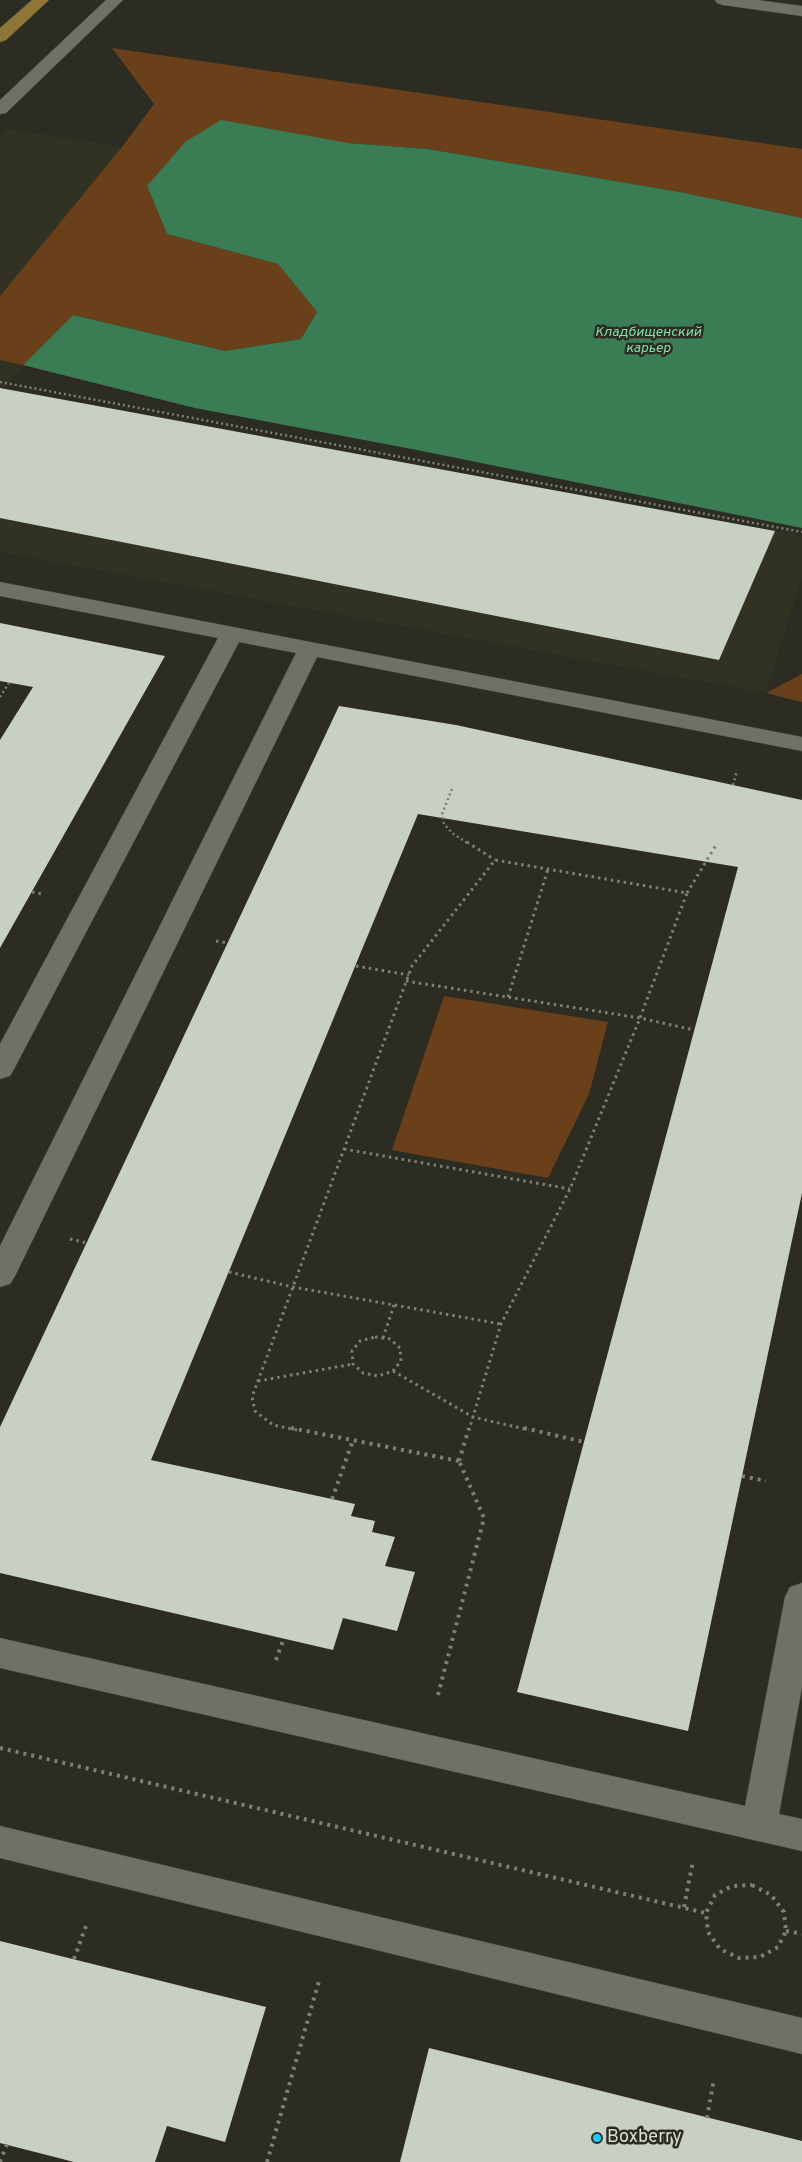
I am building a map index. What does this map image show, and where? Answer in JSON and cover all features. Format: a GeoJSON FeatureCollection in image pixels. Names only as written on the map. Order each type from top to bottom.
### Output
{"type":"FeatureCollection","features":[{"type":"Feature","properties":{"kind":"main road"},"geometry":{"type":"LineString","coordinates":[[0,37],[41,0]]}},
{"type":"Feature","properties":{"kind":"lane"},"geometry":{"type":"LineString","coordinates":[[0,109],[115,0]]}},
{"type":"Feature","properties":{"kind":"lane"},"geometry":{"type":"LineString","coordinates":[[722,0],[802,11]]}},
{"type":"Feature","properties":{"kind":"lane"},"geometry":{"type":"LineString","coordinates":[[0,589],[802,744]]}},
{"type":"Feature","properties":{"kind":"lane"},"geometry":{"type":"LineString","coordinates":[[0,1069],[232,634]]}},
{"type":"Feature","properties":{"kind":"lane"},"geometry":{"type":"LineString","coordinates":[[0,1276],[310,649]]}},
{"type":"Feature","properties":{"kind":"lane"},"geometry":{"type":"LineString","coordinates":[[759,1826],[802,1597]]}},
{"type":"Feature","properties":{"kind":"lane"},"geometry":{"type":"LineString","coordinates":[[0,1653],[802,1835]]}},
{"type":"Feature","properties":{"kind":"lane"},"geometry":{"type":"LineString","coordinates":[[0,1842],[802,2036]]}},
{"type":"Feature","properties":{"kind":"path"},"geometry":{"type":"LineString","coordinates":[[0,382],[802,532]]}},
{"type":"Feature","properties":{"kind":"path"},"geometry":{"type":"LineString","coordinates":[[0,697],[9,683]]}},
{"type":"Feature","properties":{"kind":"path"},"geometry":{"type":"LineString","coordinates":[[452,789],[442,814],[444,824],[452,833],[495,860],[688,893]]}},
{"type":"Feature","properties":{"kind":"path"},"geometry":{"type":"LineString","coordinates":[[438,1695],[484,1518],[459,1461],[501,1324],[570,1189],[640,1018],[688,893],[716,844]]}},
{"type":"Feature","properties":{"kind":"path"},"geometry":{"type":"LineString","coordinates":[[459,1461],[272,1425],[255,1411],[252,1397],[412,966],[495,860]]}},
{"type":"Feature","properties":{"kind":"path"},"geometry":{"type":"LineString","coordinates":[[508,997],[548,868]]}},
{"type":"Feature","properties":{"kind":"path"},"geometry":{"type":"LineString","coordinates":[[32,892],[42,894]]}},
{"type":"Feature","properties":{"kind":"path"},"geometry":{"type":"LineString","coordinates":[[356,966],[409,975]]}},
{"type":"Feature","properties":{"kind":"path"},"geometry":{"type":"LineString","coordinates":[[406,981],[640,1018],[694,1030]]}},
{"type":"Feature","properties":{"kind":"path"},"geometry":{"type":"LineString","coordinates":[[344,1149],[570,1189]]}},
{"type":"Feature","properties":{"kind":"path"},"geometry":{"type":"LineString","coordinates":[[62,1237],[87,1243]]}},
{"type":"Feature","properties":{"kind":"path"},"geometry":{"type":"LineString","coordinates":[[229,1272],[293,1287],[501,1324]]}},
{"type":"Feature","properties":{"kind":"path"},"geometry":{"type":"LineString","coordinates":[[383,1338],[394,1305]]}},
{"type":"Feature","properties":{"kind":"path"},"geometry":{"type":"LineString","coordinates":[[375,1336],[383,1338],[390,1339],[400,1348],[401,1361],[392,1371],[378,1376],[363,1373],[353,1364],[352,1351],[360,1341],[375,1336]]}},
{"type":"Feature","properties":{"kind":"path"},"geometry":{"type":"LineString","coordinates":[[258,1382],[353,1364]]}},
{"type":"Feature","properties":{"kind":"path"},"geometry":{"type":"LineString","coordinates":[[392,1371],[472,1417],[584,1442]]}},
{"type":"Feature","properties":{"kind":"path"},"geometry":{"type":"LineString","coordinates":[[332,1499],[353,1440]]}},
{"type":"Feature","properties":{"kind":"path"},"geometry":{"type":"LineString","coordinates":[[742,1476],[766,1481]]}},
{"type":"Feature","properties":{"kind":"path"},"geometry":{"type":"LineString","coordinates":[[276,1660],[284,1638]]}},
{"type":"Feature","properties":{"kind":"path"},"geometry":{"type":"LineString","coordinates":[[0,1748],[706,1913]]}},
{"type":"Feature","properties":{"kind":"path"},"geometry":{"type":"LineString","coordinates":[[684,1907],[693,1858]]}},
{"type":"Feature","properties":{"kind":"path"},"geometry":{"type":"LineString","coordinates":[[752,1885],[771,1895],[784,1912],[786,1931],[778,1947],[760,1957],[739,1958],[720,1949],[708,1932],[706,1913],[715,1896],[732,1886],[752,1885]]}},
{"type":"Feature","properties":{"kind":"path"},"geometry":{"type":"LineString","coordinates":[[74,1959],[87,1923]]}},
{"type":"Feature","properties":{"kind":"path"},"geometry":{"type":"LineString","coordinates":[[786,1931],[802,1934]]}},
{"type":"Feature","properties":{"kind":"path"},"geometry":{"type":"LineString","coordinates":[[267,2162],[319,1981]]}},
{"type":"Feature","properties":{"kind":"path"},"geometry":{"type":"LineString","coordinates":[[707,2118],[714,2078]]}},
{"type":"Feature","properties":{"kind":"path"},"geometry":{"type":"LineString","coordinates":[[0,2162],[7,2144]]}},
{"type":"Feature","properties":{"kind":"shaded area"},"geometry":{"type":"Polygon","coordinates":[[[112,48],[802,149],[802,218],[685,193],[428,149],[348,143],[185,142],[147,187],[167,234],[278,264],[317,312],[301,339],[225,351],[73,315],[23,365],[0,360],[0,296],[122,147],[154,104],[112,48]]]}},
{"type":"Feature","properties":{"kind":"shaded area"},"geometry":{"type":"Polygon","coordinates":[[[7,129],[122,147],[0,296],[0,135],[7,129]]]}},
{"type":"Feature","properties":{"kind":"shaded area"},"geometry":{"type":"Polygon","coordinates":[[[0,360],[23,365],[4,388],[802,536],[802,576],[766,693],[0,552],[0,360]]]}},
{"type":"Feature","properties":{"kind":"shaded area"},"geometry":{"type":"Polygon","coordinates":[[[802,674],[802,702],[766,693],[802,674]]]}},
{"type":"Feature","properties":{"kind":"shaded area"},"geometry":{"type":"Polygon","coordinates":[[[444,996],[608,1022],[589,1094],[548,1178],[392,1150],[444,996]]]}},
{"type":"Feature","properties":{"kind":"water","name":"Кладбищенский карьер"},"geometry":{"type":"Polygon","coordinates":[[[221,120],[348,143],[428,149],[685,193],[802,218],[802,528],[417,450],[195,408],[23,365],[73,315],[225,351],[301,339],[317,312],[278,264],[167,234],[147,186],[185,142],[221,120]]]}},
{"type":"Feature","properties":{"kind":"building"},"geometry":{"type":"Polygon","coordinates":[[[0,388],[775,531],[719,660],[0,518],[0,388]]]}},
{"type":"Feature","properties":{"kind":"building"},"geometry":{"type":"Polygon","coordinates":[[[0,623],[165,656],[0,948],[0,740],[33,687],[0,681],[0,623]]]}},
{"type":"Feature","properties":{"kind":"building"},"geometry":{"type":"Polygon","coordinates":[[[339,706],[456,725],[802,800],[802,1193],[688,1731],[517,1692],[738,867],[418,814],[151,1460],[355,1504],[351,1516],[375,1521],[372,1532],[395,1537],[385,1566],[415,1572],[397,1631],[343,1618],[333,1650],[0,1573],[0,1427],[339,706]]]}},
{"type":"Feature","properties":{"kind":"building"},"geometry":{"type":"Polygon","coordinates":[[[0,1941],[266,2007],[225,2142],[167,2126],[155,2162],[74,2162],[0,2143],[0,1941]]]}},
{"type":"Feature","properties":{"kind":"building"},"geometry":{"type":"Polygon","coordinates":[[[429,2048],[802,2141],[802,2162],[400,2162],[429,2048]]]}},
{"type":"Feature","properties":{"kind":"place","name":"Boxberry"},"geometry":{"type":"Point","coordinates":[597,2138]}}]}
